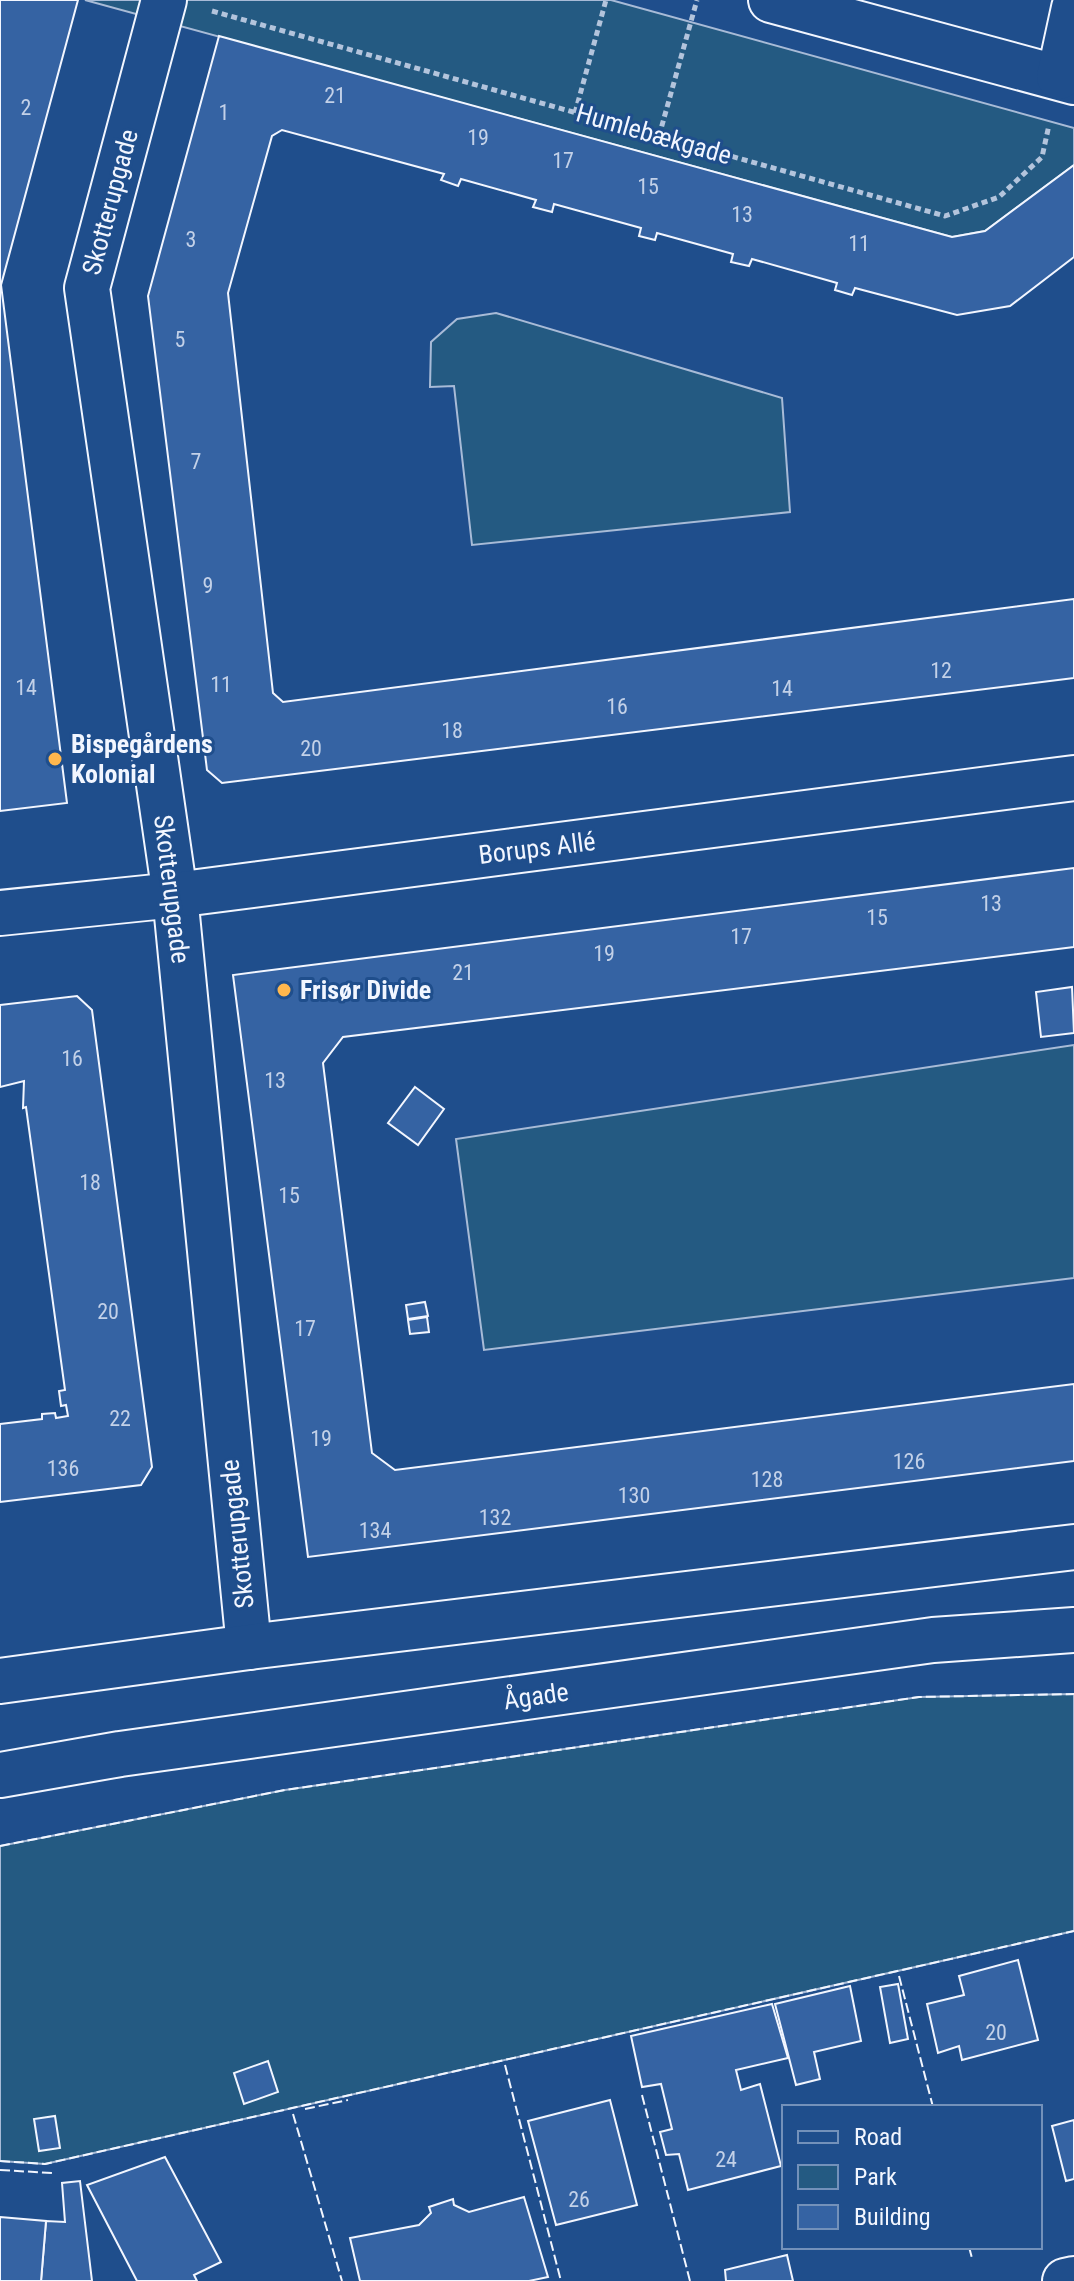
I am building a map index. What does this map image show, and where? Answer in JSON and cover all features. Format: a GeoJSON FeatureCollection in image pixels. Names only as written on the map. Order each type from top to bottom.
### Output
{"type":"FeatureCollection","features":[{"type":"Feature","properties":{"kind":"street"},"geometry":{"type":"LineString","coordinates":[[771,0],[1066,80],[1074,8]]}},
{"type":"Feature","properties":{"kind":"street","name":"Skotterupgade"},"geometry":{"type":"LineString","coordinates":[[183,4],[87,288],[175,895],[249,1647]]}},
{"type":"Feature","properties":{"kind":"street","name":"Borups Allé"},"geometry":{"type":"LineString","coordinates":[[0,913],[175,895],[1074,778]]}},
{"type":"Feature","properties":{"kind":"street"},"geometry":{"type":"LineString","coordinates":[[0,1681],[249,1647],[1074,1547]]}},
{"type":"Feature","properties":{"kind":"street","name":"Ågade"},"geometry":{"type":"LineString","coordinates":[[0,1775],[120,1754],[933,1640],[1074,1630]]}},
{"type":"Feature","properties":{"kind":"street"},"geometry":{"type":"LineString","coordinates":[[1065,2281],[1074,2279]]}},
{"type":"Feature","properties":{"kind":"path"},"geometry":{"type":"LineString","coordinates":[[575,113],[606,0]]}},
{"type":"Feature","properties":{"kind":"path"},"geometry":{"type":"LineString","coordinates":[[659,136],[697,0]]}},
{"type":"Feature","properties":{"kind":"path","name":"Humlebækgade"},"geometry":{"type":"LineString","coordinates":[[183,4],[945,216],[999,197],[1042,157],[1066,80]]}},
{"type":"Feature","properties":{"kind":"green space"},"geometry":{"type":"Polygon","coordinates":[[[85,0],[611,0],[1074,128],[1074,165],[985,231],[952,237],[85,0]]]}},
{"type":"Feature","properties":{"kind":"green space"},"geometry":{"type":"Polygon","coordinates":[[[496,313],[782,398],[790,512],[472,545],[454,386],[430,387],[431,342],[457,319],[496,313]]]}},
{"type":"Feature","properties":{"kind":"green space"},"geometry":{"type":"Polygon","coordinates":[[[1074,1045],[1074,1278],[484,1350],[456,1139],[1074,1045]]]}},
{"type":"Feature","properties":{"kind":"green space"},"geometry":{"type":"Polygon","coordinates":[[[1074,1694],[1074,1931],[45,2164],[0,2161],[0,1846],[285,1790],[919,1697],[1074,1694]]]}},
{"type":"Feature","properties":{"kind":"building"},"geometry":{"type":"Polygon","coordinates":[[[0,0],[78,0],[1,285],[67,803],[0,811],[0,0]]]}},
{"type":"Feature","properties":{"kind":"building"},"geometry":{"type":"Polygon","coordinates":[[[219,36],[952,237],[985,231],[1074,165],[1074,257],[1010,306],[957,315],[855,288],[852,295],[835,290],[837,283],[752,259],[749,266],[731,262],[733,254],[657,233],[655,240],[639,236],[641,228],[554,204],[552,212],[533,207],[536,200],[461,179],[458,186],[441,180],[444,174],[282,130],[272,136],[228,293],[273,693],[283,702],[1074,599],[1074,678],[222,783],[207,770],[148,296],[219,36]]]}},
{"type":"Feature","properties":{"kind":"building"},"geometry":{"type":"Polygon","coordinates":[[[1074,868],[1074,947],[343,1037],[323,1063],[372,1453],[395,1470],[1074,1384],[1074,1461],[308,1557],[233,975],[1074,868]]]}},
{"type":"Feature","properties":{"kind":"building"},"geometry":{"type":"Polygon","coordinates":[[[1072,987],[1074,1033],[1041,1037],[1036,992],[1072,987]]]}},
{"type":"Feature","properties":{"kind":"building"},"geometry":{"type":"Polygon","coordinates":[[[77,996],[92,1010],[152,1467],[141,1485],[0,1502],[0,1424],[42,1419],[42,1414],[55,1413],[56,1418],[68,1416],[66,1405],[61,1406],[59,1391],[65,1390],[26,1107],[23,1108],[24,1081],[0,1087],[0,1005],[77,996]]]}},
{"type":"Feature","properties":{"kind":"building"},"geometry":{"type":"Polygon","coordinates":[[[415,1087],[444,1109],[418,1145],[388,1123],[415,1087]]]}},
{"type":"Feature","properties":{"kind":"building"},"geometry":{"type":"Polygon","coordinates":[[[425,1302],[428,1316],[408,1319],[406,1305],[425,1302]]]}},
{"type":"Feature","properties":{"kind":"building"},"geometry":{"type":"Polygon","coordinates":[[[427,1317],[429,1332],[410,1334],[408,1320],[427,1317]]]}},
{"type":"Feature","properties":{"kind":"building"},"geometry":{"type":"Polygon","coordinates":[[[1018,1960],[1038,2040],[962,2060],[959,2046],[938,2053],[927,2004],[964,1995],[959,1976],[1018,1960]]]}},
{"type":"Feature","properties":{"kind":"building"},"geometry":{"type":"Polygon","coordinates":[[[898,1984],[908,2039],[890,2043],[880,1987],[898,1984]]]}},
{"type":"Feature","properties":{"kind":"building"},"geometry":{"type":"Polygon","coordinates":[[[850,1986],[861,2041],[814,2052],[820,2079],[796,2085],[775,2004],[850,1986]]]}},
{"type":"Feature","properties":{"kind":"building"},"geometry":{"type":"Polygon","coordinates":[[[772,2004],[788,2058],[736,2070],[741,2090],[760,2084],[781,2166],[688,2190],[679,2154],[666,2155],[660,2132],[672,2129],[661,2084],[642,2087],[631,2036],[772,2004]]]}},
{"type":"Feature","properties":{"kind":"building"},"geometry":{"type":"Polygon","coordinates":[[[268,2061],[278,2092],[244,2104],[234,2073],[268,2061]]]}},
{"type":"Feature","properties":{"kind":"building"},"geometry":{"type":"Polygon","coordinates":[[[610,2100],[637,2205],[556,2225],[528,2121],[610,2100]]]}},
{"type":"Feature","properties":{"kind":"building"},"geometry":{"type":"Polygon","coordinates":[[[55,2116],[60,2148],[39,2151],[34,2119],[55,2116]]]}},
{"type":"Feature","properties":{"kind":"building"},"geometry":{"type":"Polygon","coordinates":[[[1074,2120],[1074,2179],[1066,2181],[1052,2126],[1074,2120]]]}},
{"type":"Feature","properties":{"kind":"building"},"geometry":{"type":"Polygon","coordinates":[[[165,2157],[221,2262],[194,2275],[197,2281],[137,2281],[87,2185],[165,2157]]]}},
{"type":"Feature","properties":{"kind":"building"},"geometry":{"type":"Polygon","coordinates":[[[80,2181],[92,2281],[41,2281],[46,2221],[65,2222],[62,2183],[80,2181]]]}},
{"type":"Feature","properties":{"kind":"building"},"geometry":{"type":"Polygon","coordinates":[[[524,2197],[548,2277],[529,2281],[360,2281],[350,2238],[419,2225],[431,2213],[429,2207],[453,2199],[454,2205],[469,2212],[524,2197]]]}},
{"type":"Feature","properties":{"kind":"building"},"geometry":{"type":"Polygon","coordinates":[[[0,2217],[46,2221],[41,2281],[0,2281],[0,2217]]]}},
{"type":"Feature","properties":{"kind":"building"},"geometry":{"type":"Polygon","coordinates":[[[787,2255],[793,2281],[726,2281],[725,2270],[787,2255]]]}},
{"type":"Feature","properties":{"kind":"fence"},"geometry":{"type":"LineString","coordinates":[[0,1846],[285,1790],[919,1697],[1074,1694]]}},
{"type":"Feature","properties":{"kind":"fence"},"geometry":{"type":"LineString","coordinates":[[0,2161],[45,2164],[1074,1931]]}},
{"type":"Feature","properties":{"kind":"fence"},"geometry":{"type":"LineString","coordinates":[[899,1976],[932,2105]]}},
{"type":"Feature","properties":{"kind":"fence"},"geometry":{"type":"LineString","coordinates":[[505,2065],[561,2281]]}},
{"type":"Feature","properties":{"kind":"fence"},"geometry":{"type":"LineString","coordinates":[[642,2095],[690,2281]]}},
{"type":"Feature","properties":{"kind":"fence"},"geometry":{"type":"LineString","coordinates":[[305,2109],[348,2100]]}},
{"type":"Feature","properties":{"kind":"fence"},"geometry":{"type":"LineString","coordinates":[[293,2114],[342,2281]]}},
{"type":"Feature","properties":{"kind":"fence"},"geometry":{"type":"LineString","coordinates":[[0,2170],[52,2173]]}},
{"type":"Feature","properties":{"kind":"fence"},"geometry":{"type":"LineString","coordinates":[[970,2249],[972,2258]]}},
{"type":"Feature","properties":{"kind":"place","name":"Bispegårdens Kolonial"},"geometry":{"type":"Point","coordinates":[55,759]}},
{"type":"Feature","properties":{"kind":"place","name":"Frisør Divide"},"geometry":{"type":"Point","coordinates":[284,990]}}]}
